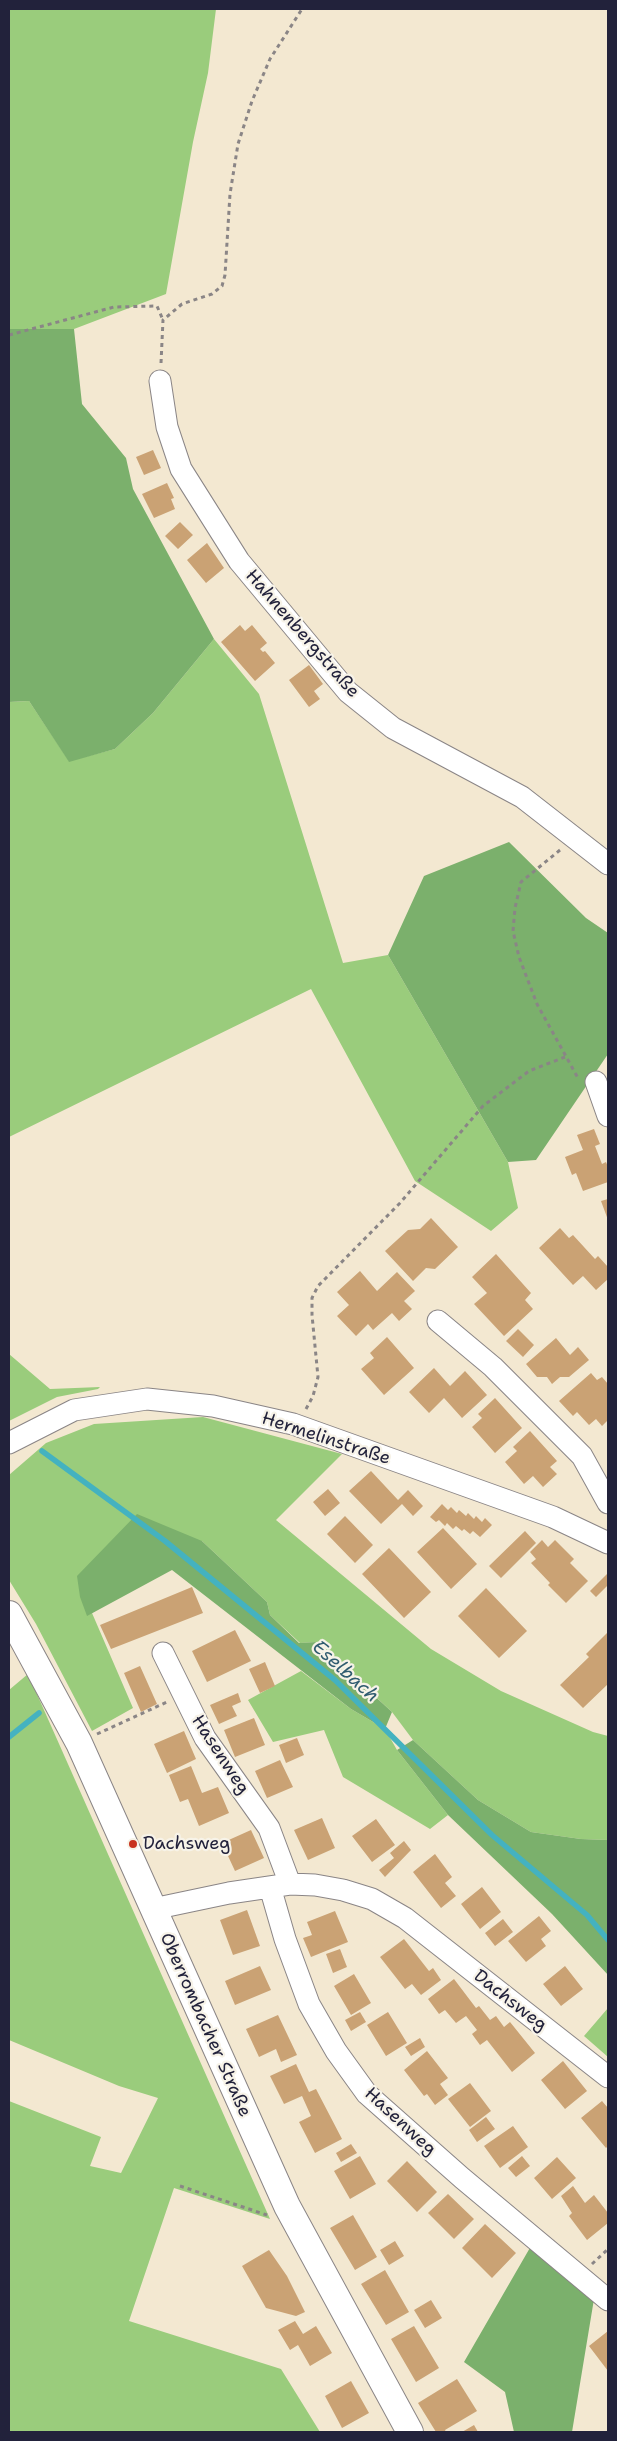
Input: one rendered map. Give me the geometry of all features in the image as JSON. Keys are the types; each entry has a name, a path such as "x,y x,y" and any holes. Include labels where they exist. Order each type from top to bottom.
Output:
{"street":[{"name":"Hahnenbergstraße","path":"160,381 167,427 181,470 239,561 348,692 393,728 522,797 575,836 608,864"},
{"path":"596,1082 608,1116"},
{"path":"438,1322 493,1368 582,1456 608,1503"},
{"name":"Hermelinstraße","path":"9,1443 74,1410 147,1399 213,1406 293,1424 553,1517 608,1543"},
{"name":"Oberrombacher Straße","path":"9,1614 79,1743 287,2206 410,2432"},
{"name":"Hasenweg","path":"163,1652 205,1738 269,1828 280,1886 285,1939 309,2004 336,2051 367,2094 469,2184 608,2300"},
{"name":"Dachsweg","path":"153,1909 229,1893 280,1886 315,1885 343,1890 372,1899 405,1918 608,2077"}],"path":[{"path":"163,320 182,304 212,294 222,286 225,275 230,194 238,144 252,101 270,59 302,9"},
{"path":"9,335 114,307 157,306 163,320 160,381"},
{"path":"575,836 522,882 515,908 513,931 519,957 538,1004 564,1057 585,1086 596,1082"},
{"path":"293,1424 313,1396 318,1377 312,1298 318,1286 400,1203 483,1106 529,1072 564,1057"},
{"path":"79,1743 183,1695"},
{"path":"180,2186 271,2217 287,2206"}],"green space":[{"path":"9,9 216,9 208,73 193,142 166,294 74,329 9,329"},
{"path":"9,329 74,329 82,404 126,458 133,489 214,639 153,713 115,749 69,762 29,701 9,702"},
{"path":"214,639 259,694 343,963 388,955 508,1162 518,1208 491,1231 415,1181 311,989 9,1137 9,702 29,701 69,761 115,749 153,713"},
{"path":"509,842 586,918 608,933 608,1054 536,1160 508,1162 388,955 424,876"},
{"path":"9,1354 50,1389 100,1387 57,1397 9,1421"},
{"path":"203,1417 342,1454 276,1520 431,1649 501,1691 593,1732 608,1736 608,1840 581,1839 531,1832 478,1800 413,1740 392,1712 317,1642 300,1643 270,1615 267,1602 202,1541 92,1613 133,1708 92,1731 36,1624 9,1580 9,1475 46,1443 94,1424"},
{"path":"137,1514 202,1541 267,1602 270,1615 299,1643 316,1642 392,1712 385,1729 351,1709 172,1570 87,1616 80,1597 77,1576"},
{"path":"301,1671 351,1709 385,1729 397,1750 448,1815 430,1829 343,1777 324,1730 273,1742 248,1700"},
{"path":"28,1674 270,2219 174,2188 129,2321 281,2369 320,2432 9,2432 9,2101 101,2137 90,2166 121,2173 158,2098 119,2086 9,2040 9,1690"},
{"path":"413,1740 478,1800 531,1832 581,1839 608,1840 608,1975 552,1914 448,1815 397,1750"},
{"path":"608,2008 608,2057 584,2036"},
{"path":"531,2246 594,2299 572,2432 514,2432 505,2392 464,2362"}],"building":[{"path":"153,450 161,468 144,475 136,457"},
{"path":"167,483 174,498 171,499 175,509 154,518 142,494"},
{"path":"180,522 193,535 178,549 165,536"},
{"path":"207,543 224,568 206,583 187,560"},
{"path":"240,625 245,631 252,625 267,643 260,649 263,652 265,651 275,663 255,681 221,642"},
{"path":"309,665 323,684 314,691 320,699 309,707 289,680"},
{"path":"594,1129 600,1144 595,1146 602,1164 606,1162 608,1167 608,1182 583,1191 576,1173 572,1175 565,1157 583,1150 577,1135"},
{"path":"608,1199 608,1220 601,1201"},
{"path":"431,1218 458,1247 435,1269 426,1268 413,1281 385,1251 408,1230 420,1229"},
{"path":"560,1228 569,1238 573,1235 595,1259 598,1256 608,1267 608,1279 596,1290 583,1276 573,1285 539,1248"},
{"path":"496,1254 531,1293 525,1300 533,1309 504,1336 474,1304 487,1293 472,1277"},
{"path":"360,1271 377,1291 397,1272 415,1291 404,1301 412,1309 399,1321 392,1313 373,1330 368,1324 356,1336 337,1316 349,1305 337,1292"},
{"path":"518,1329 534,1345 523,1357 506,1341"},
{"path":"387,1337 414,1368 384,1395 361,1369 374,1358 370,1353"},
{"path":"556,1338 570,1355 578,1347 589,1360 569,1377 560,1377 552,1384 547,1377 537,1377 526,1364"},
{"path":"434,1368 450,1386 465,1371 487,1395 462,1418 444,1398 429,1413 409,1392"},
{"path":"591,1373 597,1380 602,1377 608,1384 608,1420 602,1426 596,1419 589,1425 577,1412 573,1416 559,1401"},
{"path":"495,1398 522,1428 495,1453 472,1427 482,1418 478,1414"},
{"path":"530,1431 557,1461 550,1467 557,1474 543,1487 533,1476 524,1484 505,1462 517,1451 513,1447"},
{"path":"371,1471 398,1500 408,1490 423,1506 413,1516 402,1504 381,1524 349,1491"},
{"path":"328,1489 340,1503 325,1516 313,1502"},
{"path":"442,1504 448,1510 451,1507 457,1513 459,1510 466,1516 468,1513 474,1519 476,1516 482,1522 485,1518 492,1525 480,1537 473,1531 470,1534 456,1526 453,1529 447,1523 445,1526 439,1520 436,1522 430,1517"},
{"path":"345,1516 373,1545 355,1563 327,1534"},
{"path":"443,1528 477,1564 451,1589 417,1552"},
{"path":"525,1531 536,1543 501,1578 489,1566"},
{"path":"542,1540 548,1547 555,1540 574,1559 570,1563 588,1581 566,1603 548,1585 550,1583 531,1563 536,1559 530,1552"},
{"path":"389,1548 431,1592 404,1618 362,1574"},
{"path":"608,1573 608,1585 596,1597 590,1591"},
{"path":"192,1587 203,1613 111,1649 100,1625"},
{"path":"486,1588 527,1631 499,1658 458,1616"},
{"path":"235,1630 251,1661 207,1682 192,1651"},
{"path":"608,1632 608,1684 583,1708 560,1685 589,1657 586,1654"},
{"path":"265,1662 275,1686 260,1693 249,1669"},
{"path":"140,1666 157,1704 141,1712 124,1673"},
{"path":"238,1693 241,1702 232,1706 237,1716 219,1724 210,1705"},
{"path":"254,1718 265,1745 235,1757 224,1730"},
{"path":"184,1731 196,1759 167,1773 154,1744"},
{"path":"297,1738 304,1755 286,1763 279,1745"},
{"path":"280,1760 293,1787 267,1798 255,1771"},
{"path":"191,1766 202,1793 218,1787 229,1813 199,1826 188,1799 180,1802 169,1775"},
{"path":"322,1818 335,1848 308,1860 294,1830"},
{"path":"376,1819 395,1845 372,1862 352,1836"},
{"path":"251,1830 264,1858 235,1871 222,1843"},
{"path":"404,1841 411,1850 385,1877 379,1870 394,1858 390,1853"},
{"path":"435,1854 452,1877 445,1883 456,1896 441,1908 413,1872"},
{"path":"482,1887 501,1912 480,1929 461,1904"},
{"path":"247,1910 260,1946 233,1955 220,1920"},
{"path":"335,1911 348,1942 311,1957 303,1938 312,1935 307,1922"},
{"path":"539,1916 551,1931 541,1939 546,1946 526,1962 508,1941"},
{"path":"503,1919 513,1932 495,1946 485,1933"},
{"path":"404,1939 429,1971 433,1968 441,1980 421,1995 412,1984 405,1989 380,1957"},
{"path":"340,1949 347,1967 333,1973 326,1954"},
{"path":"260,1966 271,1990 235,2005 225,1981"},
{"path":"565,1966 583,1989 561,2006 543,1984"},
{"path":"354,1974 371,2003 351,2015 334,1986"},
{"path":"454,1979 476,2008 479,2006 490,2020 496,2016 504,2027 510,2022 535,2053 512,2072 487,2040 480,2045 472,2034 477,2030 466,2016 456,2023 445,2010 439,2014 428,1999"},
{"path":"360,2012 366,2022 351,2031 345,2020"},
{"path":"388,2012 407,2043 386,2056 367,2025"},
{"path":"278,2015 297,2055 281,2062 276,2049 259,2057 246,2029"},
{"path":"420,2038 425,2047 411,2056 405,2047"},
{"path":"427,2051 448,2078 440,2084 448,2095 435,2105 427,2094 424,2096 404,2070"},
{"path":"563,2061 587,2091 565,2109 541,2080"},
{"path":"296,2064 309,2092 316,2089 342,2139 315,2153 299,2122 311,2116 302,2096 284,2104 270,2076"},
{"path":"470,2083 491,2111 470,2127 448,2099"},
{"path":"602,2101 608,2108 608,2146 606,2148 581,2118"},
{"path":"486,2117 495,2129 477,2142 469,2130"},
{"path":"513,2126 528,2147 500,2168 484,2146"},
{"path":"351,2144 357,2153 341,2162 336,2153"},
{"path":"360,2156 376,2184 350,2199 334,2171"},
{"path":"522,2156 530,2166 516,2177 508,2168"},
{"path":"557,2157 576,2178 552,2199 534,2178"},
{"path":"407,2161 437,2192 417,2212 387,2181"},
{"path":"573,2186 585,2203 594,2195 608,2213 608,2223 587,2240 569,2216 572,2213 561,2196"},
{"path":"448,2194 474,2219 454,2239 428,2213"},
{"path":"353,2215 377,2257 355,2270 330,2228"},
{"path":"485,2224 516,2253 492,2278 462,2248"},
{"path":"395,2241 404,2256 389,2265 380,2250"},
{"path":"269,2250 287,2276 305,2312 296,2316 266,2308 242,2266"},
{"path":"385,2270 409,2312 386,2325 361,2284"},
{"path":"431,2300 442,2318 425,2328 414,2310"},
{"path":"295,2321 303,2334 316,2326 332,2353 310,2366 298,2345 290,2350 278,2330"},
{"path":"414,2326 439,2368 416,2382 391,2339"},
{"path":"608,2331 608,2371 589,2346"},
{"path":"457,2379 477,2411 445,2430 446,2432 436,2432 418,2403"},
{"path":"351,2381 369,2413 342,2428 325,2396"},
{"path":"474,2425 478,2432 462,2432"}],"waterway":[{"name":"Eselbach","path":"42,1451 165,1541 335,1680 492,1835 587,1915 608,1940"},
{"path":"9,1737 39,1713"}],"place":[{"name":"Dachsweg","path":"133,1844"}]}
